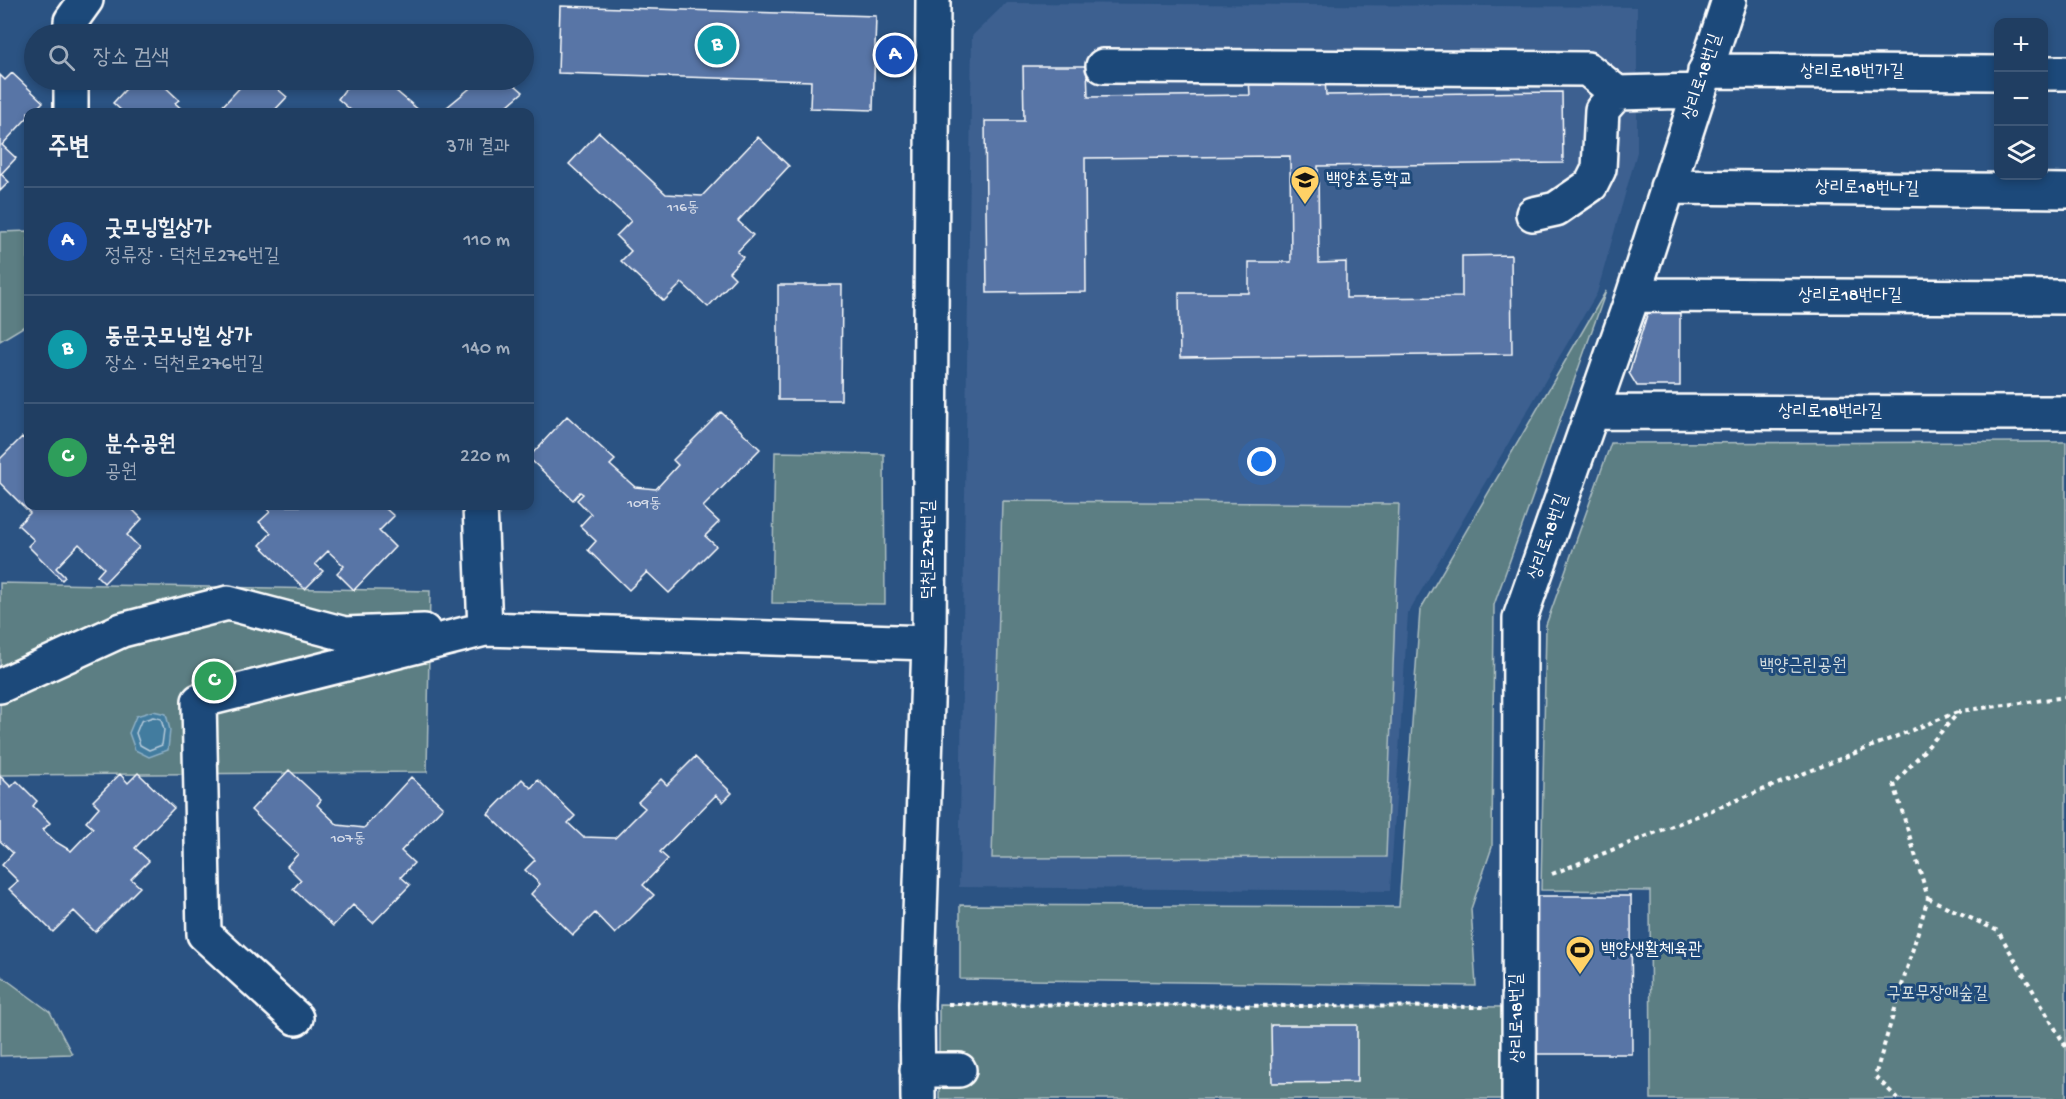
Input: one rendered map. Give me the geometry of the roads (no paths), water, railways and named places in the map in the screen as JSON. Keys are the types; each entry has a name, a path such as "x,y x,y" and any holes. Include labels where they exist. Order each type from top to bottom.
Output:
{"street":[{"path":"71,24 86,0"},
{"name":"덕천로276번길","path":"917,1084 917,1004 928,643 933,0"},
{"name":"상리로18번길","path":"1519,1099 1520,618 1633,294 1729,0"},
{"path":"1103,66 1587,69 1617,93 1602,110 1599,169 1591,185 1556,209 1533,214"},
{"name":"상리로18번가길","path":"1617,93 1702,81 1994,73"},
{"path":"2048,73 2066,73"},
{"path":"70,108 71,90"},
{"name":"상리로18번나길","path":"1667,188 2066,191"},
{"name":"상리로18번다길","path":"1633,294 2066,297"},
{"name":"상리로18번라길","path":"1593,412 2066,413"},
{"path":"480,510 485,629"},
{"path":"0,686 122,630 228,603 345,634 485,629 928,643"},
{"path":"296,1018 204,934 199,701 485,629"},
{"path":"917,1084 959,1070"}],"water":[{"path":"153,711 166,714 170,730 168,750 149,757 135,750 129,733 136,716"}],"place":[{"name":"동문굿모닝힐 상가","path":"717,45"},
{"name":"굿모닝힐상가","path":"895,55"},
{"name":"백양초등학교","path":"1305,206"},
{"name":"분수공원","path":"214,681"},
{"name":"백양생활체육관","path":"1580,976"}],"park label":[{"name":"백양근린공원","path":"1803,666"},
{"name":"구포무장애숲길","path":"1937,994"}]}
